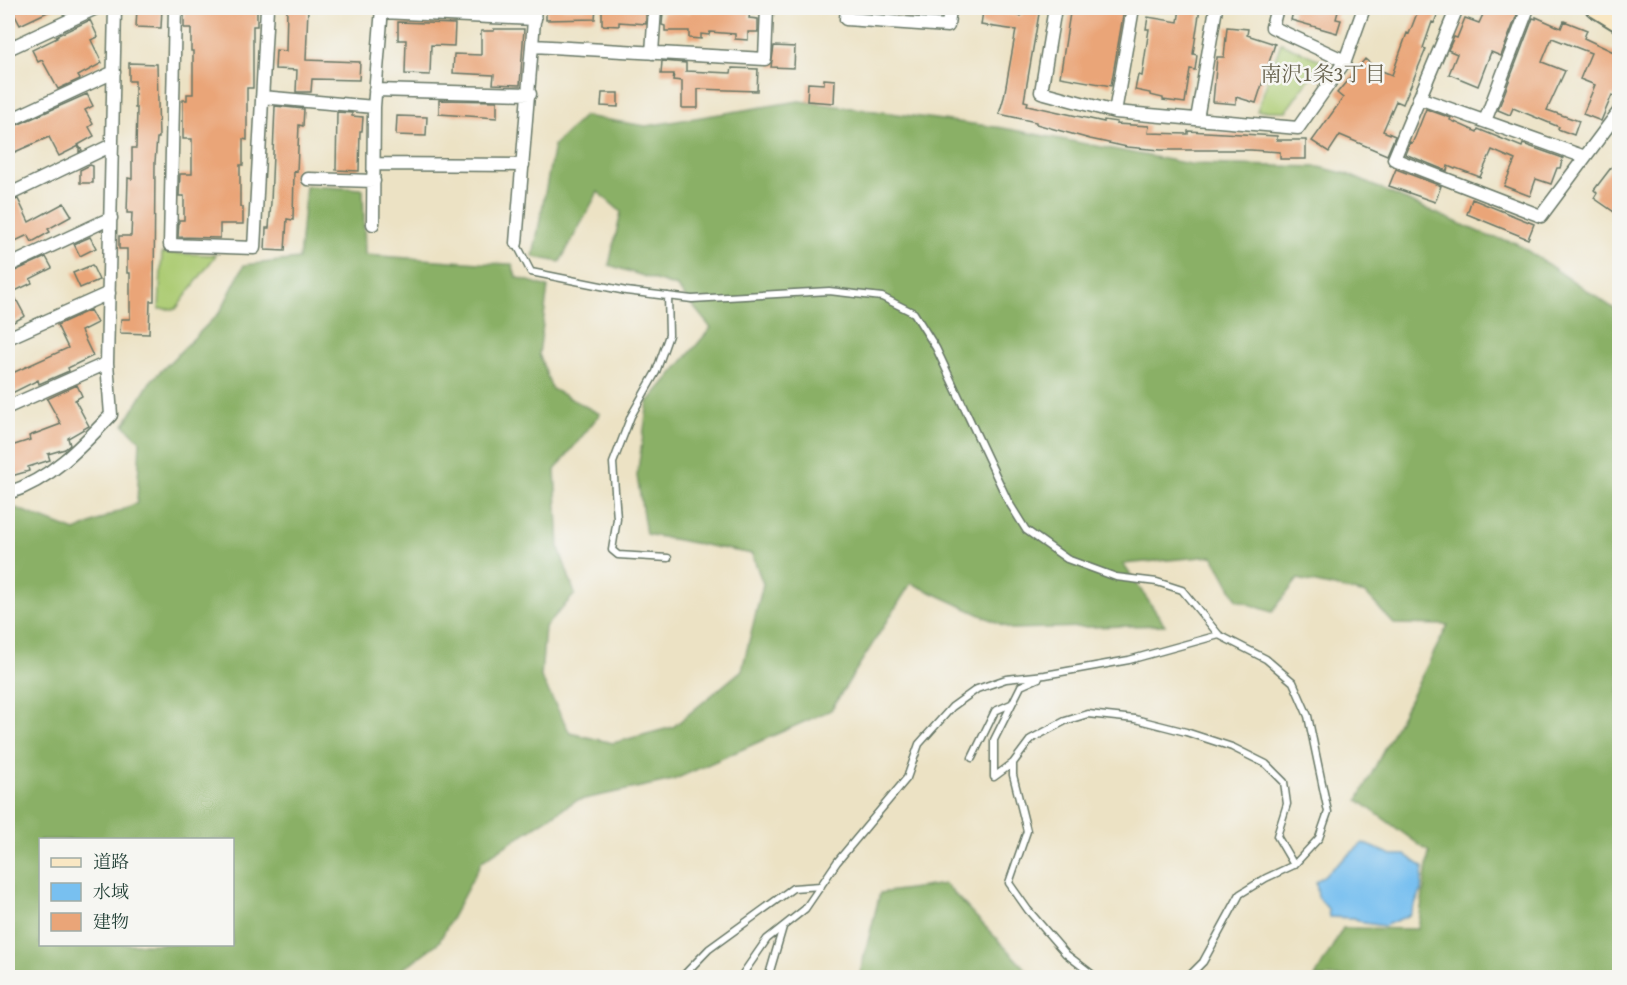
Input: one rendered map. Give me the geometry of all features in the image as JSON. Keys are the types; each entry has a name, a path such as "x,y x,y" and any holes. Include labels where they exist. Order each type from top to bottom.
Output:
{"street":[{"path":"8,49 96,8"},
{"path":"8,493 26,487 75,453 111,415 107,363 115,8"},
{"path":"175,8 170,245 254,248 267,8"},
{"path":"652,53 655,8"},
{"path":"533,46 765,60 767,8"},
{"path":"847,8 846,19 948,26 950,8"},
{"path":"1055,8 1041,92 1115,112 1298,129 1345,61 1364,8"},
{"path":"1115,112 1133,8"},
{"path":"1197,119 1216,8"},
{"path":"1277,8 1272,27 1345,61"},
{"path":"1456,8 1394,159 1541,216 1620,110"},
{"path":"1485,121 1528,8"},
{"path":"1594,8 1620,24"},
{"path":"373,224 374,107 382,10 535,13 516,243"},
{"path":"8,121 114,72"},
{"path":"375,90 530,94"},
{"path":"262,97 374,107"},
{"path":"1419,98 1585,157"},
{"path":"8,195 112,145"},
{"path":"374,164 523,165"},
{"path":"308,179 374,181"},
{"path":"8,266 111,218"},
{"path":"8,339 109,293"},
{"path":"8,407 107,363"}],"lane":[{"path":"516,243 531,272 626,291 692,299 829,291 882,297 914,313 936,348 1008,501 1026,530 1067,559 1116,578 1157,582 1182,590 1219,635 1266,659 1293,682 1308,716 1328,812 1319,837 1294,865 1239,894 1203,962 1187,978"},
{"path":"668,296 669,335 656,372 631,416 613,463 617,519 612,550 618,555 668,558"},
{"path":"740,978 767,939 805,909 837,862 907,778 919,744 952,707 977,689 1006,679 1045,675 1129,660 1219,635"},
{"path":"1045,675 1021,686 1011,704 994,740 994,777 1013,763 1031,739 1065,721 1088,714 1135,719 1186,732 1232,747 1266,764 1284,782 1287,804 1277,836 1294,865"},
{"path":"972,758 995,711 1011,704"},
{"path":"1013,763 1013,775 1027,831 1009,883 1028,910 1066,954 1096,978"},
{"path":"681,978 709,949 793,888 821,886"},
{"path":"768,978 783,926"}],"green space":[{"path":"1281,43 1322,61 1286,111 1257,111"},
{"path":"799,101 1003,128 1190,164 1319,167 1347,174 1488,236 1516,243 1619,312 1619,977 1315,977 1343,928 1418,929 1429,852 1358,800 1448,625 1394,624 1366,594 1298,579 1272,612 1237,600 1213,556 1123,564 1165,625 1011,629 911,583 831,710 673,780 575,801 482,861 439,942 392,977 8,977 8,505 75,531 137,503 140,441 124,425 150,382 220,312 244,265 299,259 306,186 363,189 365,255 512,264 516,277 548,287 539,354 552,389 600,414 555,470 559,548 575,594 545,627 541,677 570,733 613,743 673,727 742,670 763,584 752,554 646,534 637,476 648,402 711,328 677,287 609,265 621,212 598,192 560,262 533,257 554,145 584,116 646,126"},
{"path":"162,253 216,255 176,309 159,309"},
{"path":"945,884 1033,977 859,977 880,893"}],"water":[{"path":"1363,843 1392,855 1405,855 1423,867 1421,892 1410,915 1384,926 1364,923 1354,918 1329,917 1328,909 1318,897 1316,882"}],"building":[{"path":"11,8 56,8 20,25"},
{"path":"137,8 162,8 161,28 136,27"},
{"path":"184,8 257,8 257,26 253,26 253,88 247,88 247,140 243,139 243,165 240,165 240,207 243,207 243,224 220,224 220,238 178,237 179,220 184,220 184,196 179,196 180,174 192,174 192,139 183,139 183,100 187,100 187,94 193,94 191,28 184,28"},
{"path":"287,8 308,8 306,60 360,62 359,80 312,79 311,92 296,92 297,70 275,69 276,50 286,51"},
{"path":"546,8 596,8 595,19 546,20"},
{"path":"602,8 646,8 646,24 619,22 619,26 602,25"},
{"path":"1022,8 1040,8 1024,101 1028,102 1027,105 1104,122 1104,120 1117,122 1116,124 1149,126 1148,133 1188,134 1188,131 1277,136 1277,140 1306,140 1306,159 1280,159 1280,152 1251,150 1161,150 1127,147 999,114 1016,30 981,25 983,11 1021,16"},
{"path":"1074,8 1124,10 1111,86 1060,77 1070,13 1073,14"},
{"path":"1180,8 1200,8 1193,54 1197,55 1195,70 1190,69 1185,103 1163,100 1150,93 1135,90 1138,75 1142,76 1149,29 1146,29 1148,17 1178,22"},
{"path":"1294,8 1339,8 1336,19 1341,20 1337,33 1291,20"},
{"path":"1419,8 1440,8 1434,23 1432,22 1423,48 1426,49 1403,104 1396,101 1383,131 1395,136 1387,155 1340,135 1329,152 1312,141 1343,98 1337,93 1365,59 1377,69 1392,75"},
{"path":"1486,8 1506,8 1518,12 1501,56 1491,52 1478,86 1449,74 1457,54 1448,50 1454,37 1457,38 1465,18 1479,23"},
{"path":"690,11 750,12 749,18 758,19 758,32 748,32 748,40 735,39 735,34 710,32 709,35 701,34 701,39 689,38 689,31 665,31 665,26 662,25 663,12 690,13"},
{"path":"1536,17 1561,28 1564,21 1587,30 1584,38 1620,55 1620,98 1612,95 1601,121 1583,114 1595,85 1580,79 1591,53 1552,38 1542,62 1565,71 1547,110 1579,121 1574,135 1513,108 1510,115 1498,110 1533,18 1536,19"},
{"path":"90,20 98,37 91,40 102,63 78,76 80,79 58,89 42,60 38,62 32,50"},
{"path":"398,22 455,24 454,46 431,45 430,75 405,74 406,40 398,40"},
{"path":"1227,27 1248,29 1247,35 1275,44 1256,103 1236,97 1236,104 1213,102 1217,57 1224,57"},
{"path":"494,29 524,29 520,85 493,84 494,75 453,73 454,54 481,55 481,31 494,31"},
{"path":"774,46 795,47 794,68 771,67"},
{"path":"662,61 686,63 686,71 731,73 732,68 758,69 757,91 698,89 698,108 682,108 682,81 673,80 674,74 661,74"},
{"path":"129,63 157,64 159,138 157,138 155,162 154,301 150,301 149,334 120,333 121,319 130,319 130,273 127,273 127,249 119,249 119,236 131,236 132,213 127,213 128,178 132,179 132,148 136,148 135,81 129,81"},
{"path":"824,79 835,80 834,103 807,101 808,83 824,84"},
{"path":"602,93 618,93 618,107 601,106"},
{"path":"87,94 93,106 85,110 93,124 89,127 94,136 59,156 49,137 8,155 8,129"},
{"path":"439,100 497,101 497,118 439,114"},
{"path":"275,106 304,109 303,126 299,125 297,172 294,171 293,220 287,219 285,251 265,250 271,202"},
{"path":"1426,109 1451,118 1450,120 1477,132 1478,129 1522,147 1523,144 1563,158 1560,168 1557,168 1551,184 1536,179 1530,196 1504,186 1515,160 1492,150 1480,177 1448,166 1447,171 1405,154 1415,137"},
{"path":"337,112 352,113 352,116 363,117 362,131 360,131 359,171 336,170"},
{"path":"397,116 427,117 426,136 396,135"},
{"path":"1620,156 1620,216 1594,198 1597,193 1594,190"},
{"path":"90,165 93,166 93,183 80,183 80,170"},
{"path":"1396,169 1441,186 1435,202 1389,186"},
{"path":"18,199 29,222 64,203 72,216 48,229 50,232 32,242 28,235 11,243 8,236 8,203"},
{"path":"1472,199 1534,224 1528,239 1467,214"},
{"path":"90,237 96,248 80,256 74,244"},
{"path":"46,257 52,268 30,279 32,283 15,291 8,274"},
{"path":"92,265 99,280 80,288 73,273"},
{"path":"16,299 25,316 8,325 8,303"},
{"path":"90,310 97,323 81,331 93,356 68,368 69,371 39,384 38,380 8,395 8,375 68,348 57,325"},
{"path":"77,385 82,396 75,400 89,426 68,438 70,445 65,449 48,454 50,460 28,467 29,471 8,477 8,447 30,440 29,436 61,424 47,399"}],"district":[{"name":"南沢1条3丁目","path":"1323,73"}]}
